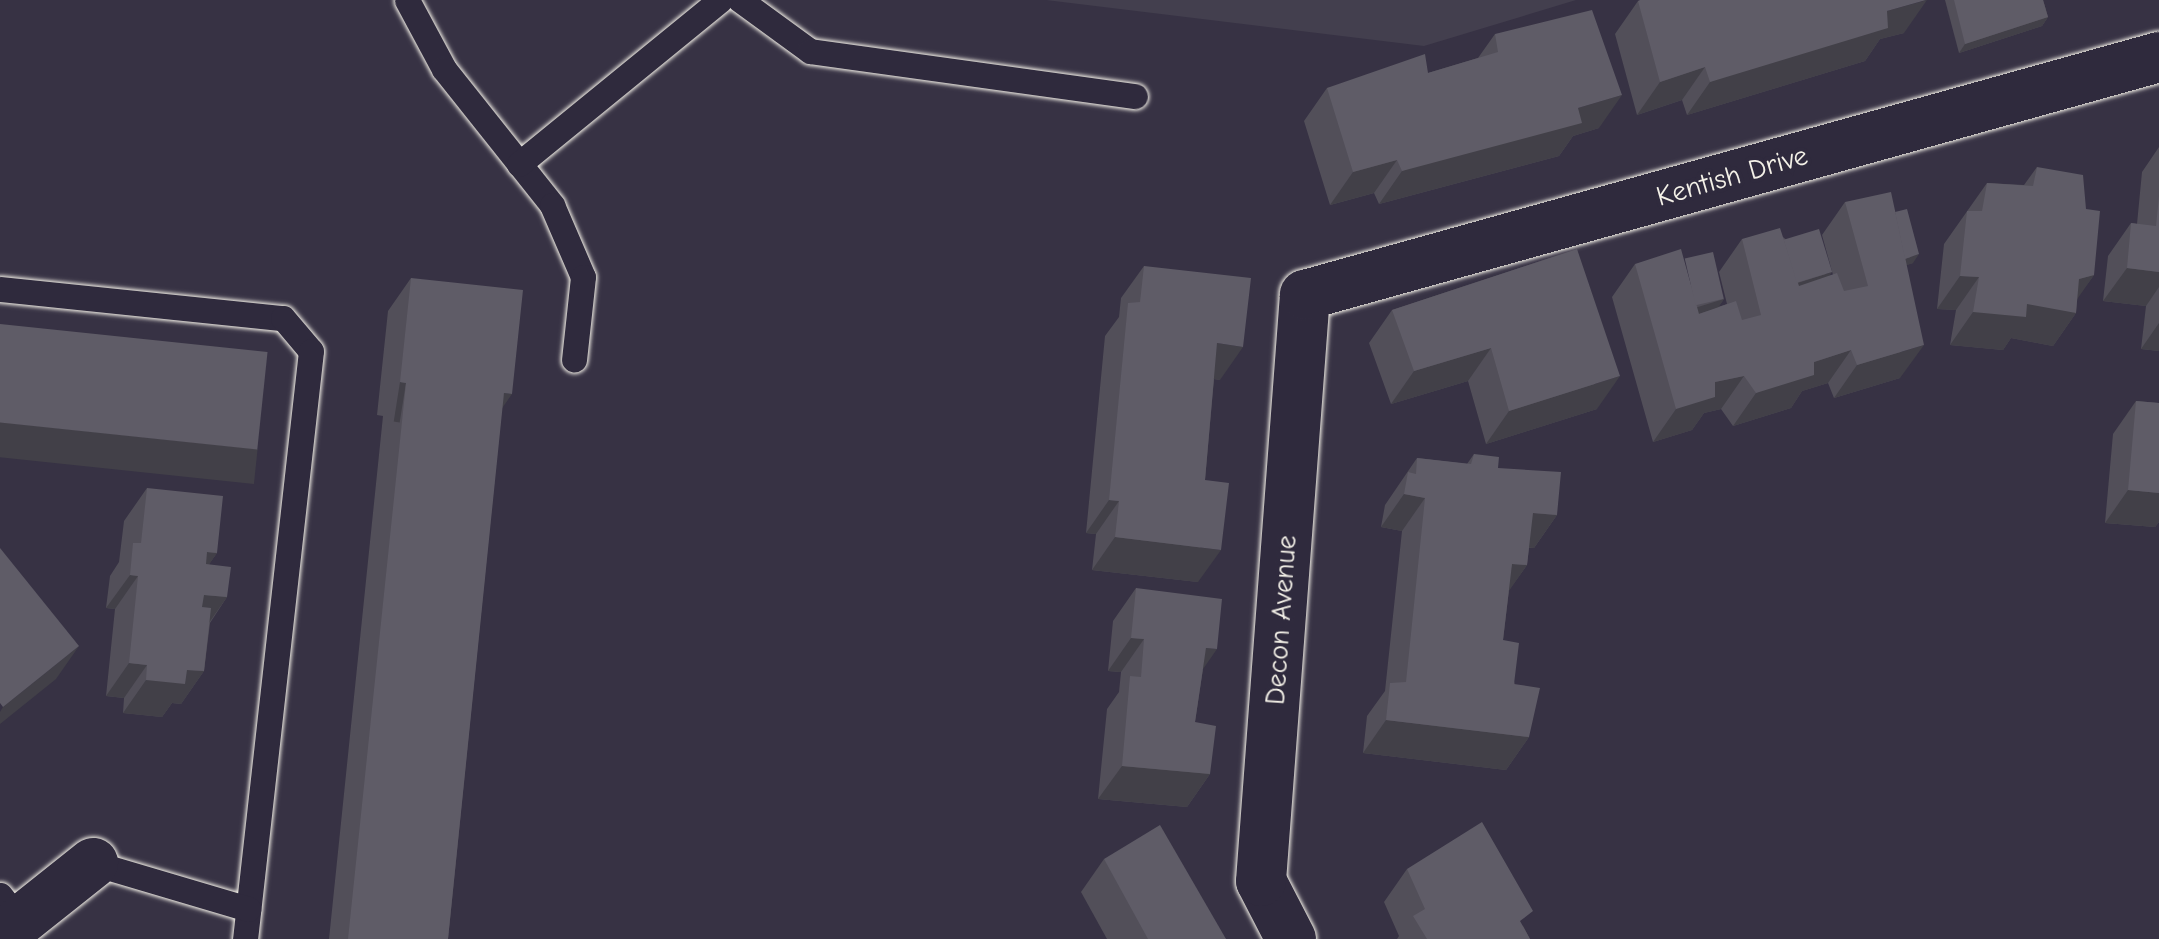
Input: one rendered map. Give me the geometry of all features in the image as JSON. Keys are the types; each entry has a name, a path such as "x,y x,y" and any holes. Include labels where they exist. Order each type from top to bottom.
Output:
{"street":[{"name":"Kentish Drive","path":"1306,295 2159,57"},
{"name":"Decon Avenue","path":"1290,939 1261,881 1306,295"},
{"path":"7,918 93,863"}],"lane":[{"path":"407,0 444,69 552,205 583,277 574,360"},
{"path":"519,164 720,0"},
{"path":"740,0 810,51 1136,96"},
{"path":"0,289 283,318 311,351 245,939"},
{"path":"93,863 248,909"}],"shaded area":[{"path":"1046,0 1576,0 1424,46"}],"building":[{"path":"1640,0 1926,0 1887,11 1888,28 1710,82 1705,67 1660,82"},
{"path":"1954,0 2043,0 2048,17 1965,44"},
{"path":"1592,10 1622,95 1578,108 1582,123 1402,171 1397,160 1353,172 1327,88 1425,54 1428,73 1498,52 1495,34"},
{"path":"2037,167 2083,175 2086,209 2100,211 2094,275 2079,279 2076,313 2027,304 2026,317 1973,312 1979,277 1960,276 1967,211 1982,211 1987,183 2033,186"},
{"path":"1891,192 1924,345 1857,365 1851,350 1814,362 1814,375 1756,393 1744,376 1715,382 1715,397 1676,409 1635,264 1681,249 1699,314 1736,301 1742,320 1761,315 1742,239 1780,228 1799,286 1837,273 1844,291 1868,286 1845,202"},
{"path":"2159,196 2159,272 2127,268 2131,223 2156,226"},
{"path":"1907,209 1919,254 1905,259 1895,212"},
{"path":"1819,229 1832,272 1797,283 1784,240"},
{"path":"1577,249 1620,376 1509,411 1491,348 1414,371 1392,310"},
{"path":"1713,252 1724,299 1696,305 1685,259"},
{"path":"1144,266 1251,278 1243,347 1217,343 1205,480 1229,483 1221,550 1115,537 1119,501 1109,500 1128,303 1140,302"},
{"path":"411,278 523,290 512,394 504,393 448,939 348,939 406,383 400,382"},
{"path":"0,324 268,352 257,450 0,423"},
{"path":"2136,401 2159,403 2159,493 2128,490"},
{"path":"1474,454 1499,457 1498,468 1561,472 1557,515 1533,513 1527,565 1512,564 1503,640 1519,643 1514,684 1540,688 1529,737 1386,720 1390,683 1406,682 1425,498 1404,494 1408,472 1416,474 1417,458 1471,464"},
{"path":"147,488 223,496 217,553 207,552 206,564 231,567 227,597 204,595 202,607 211,608 204,671 187,670 185,684 146,680 147,665 129,663 138,576 130,575 133,543 141,543"},
{"path":"0,548 79,646 3,707 0,703"},
{"path":"1136,588 1222,599 1217,649 1206,648 1195,722 1216,726 1210,774 1122,766 1130,676 1141,677 1144,639 1131,638"},
{"path":"1482,822 1533,911 1520,921 1530,939 1427,939 1413,916 1425,909 1407,869"},
{"path":"1160,825 1226,939 1148,939 1104,859"}]}
